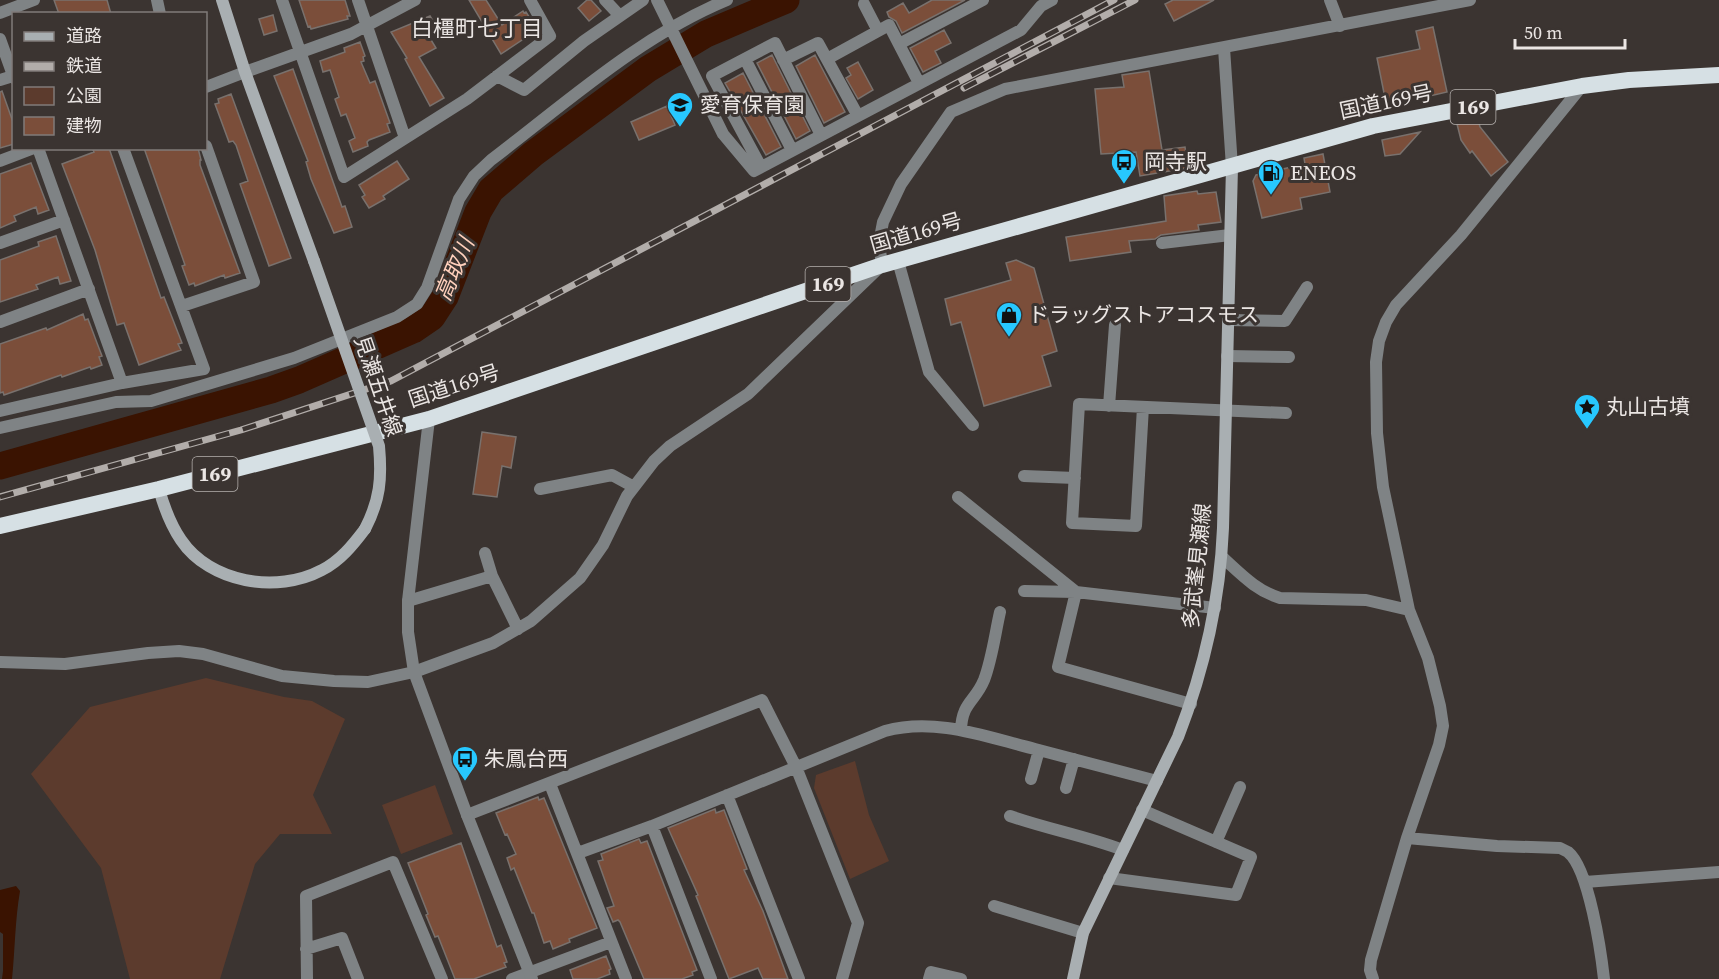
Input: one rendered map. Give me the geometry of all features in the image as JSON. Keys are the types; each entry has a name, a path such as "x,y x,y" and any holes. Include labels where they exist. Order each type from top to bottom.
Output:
{"highway":[{"name":"国道169号","path":"0,526 159,489 429,419 890,263 1232,167 1250,159 1374,126 1582,86 1629,80 1719,75"}],"main road":[{"name":"見瀬五井線","path":"159,489 164,507 182,541 205,564 220,573 238,579 261,582 303,577 322,570 340,558 365,529 374,511 380,490 379,446 245,72 222,0"},
{"name":"多武峯見瀬線","path":"1073,979 1083,933 1178,737 1191,704 1215,608 1222,557 1232,167"}],"street":[{"path":"0,13 34,0"},
{"path":"282,0 344,177 467,99 550,36 530,0"},
{"path":"358,0 405,138"},
{"path":"207,87 351,34 415,0"},
{"path":"605,0 620,16"},
{"path":"497,76 524,90 584,41 643,0"},
{"path":"657,0 723,134 754,171 1021,30 1041,6 1052,0"},
{"path":"0,428 116,402 151,401 294,358 397,317 417,304 427,288 459,199 474,176 491,160 608,70 727,0"},
{"path":"899,44 983,0"},
{"path":"1330,0 1340,26"},
{"path":"973,425 929,372 890,263 879,243 883,222 901,184 951,112 1005,89 1470,0"},
{"path":"864,4 878,31"},
{"path":"827,60 889,25 919,83"},
{"path":"0,39 12,74"},
{"path":"761,167 712,76 774,43 821,135"},
{"path":"783,60 818,43 858,116"},
{"path":"1224,48 1232,167"},
{"path":"745,59 792,150"},
{"path":"1373,979 1370,970 1371,960 1443,726 1428,658 1408,610 1383,487 1377,433 1376,362 1379,341 1396,305 1461,236 1582,86"},
{"path":"182,306 254,282 207,149"},
{"path":"0,161 30,150"},
{"path":"37,150 90,290 122,383"},
{"path":"0,411 122,383 204,369 124,150"},
{"path":"0,243 64,220"},
{"path":"1162,243 1230,235"},
{"path":"0,662 65,664 179,651 203,654 282,676 368,682 414,672 494,643 531,621 580,578 603,545 627,496 654,461 670,446 748,394 770,376 805,338 890,263"},
{"path":"1228,320 1285,321 1307,287"},
{"path":"0,322 90,290"},
{"path":"1109,406 1114,325"},
{"path":"1227,356 1289,357"},
{"path":"1143,407 1136,526 1072,523 1080,404 1286,413"},
{"path":"429,419 408,601 408,632 414,672 467,816 531,975"},
{"path":"540,489 612,475 634,487"},
{"path":"1024,476 1075,478"},
{"path":"958,497 1076,592"},
{"path":"485,553 492,576 518,629"},
{"path":"1222,557 1266,594 1280,598 1366,600 1408,610"},
{"path":"408,601 492,576"},
{"path":"1024,591 1076,592 1215,608"},
{"path":"1076,592 1058,668 1191,704"},
{"path":"961,730 962,716 980,689 984,678 1000,612"},
{"path":"467,816 762,700 796,766 858,923 842,979"},
{"path":"578,853 652,826 885,731 906,726 927,725 961,730 1157,781"},
{"path":"1031,779 1039,750"},
{"path":"1066,788 1074,759"},
{"path":"550,784 626,979"},
{"path":"1216,842 1240,787"},
{"path":"727,795 799,979"},
{"path":"1109,878 1236,895 1251,857 1142,810"},
{"path":"1010,816 1054,831 1091,838 1123,850"},
{"path":"652,826 711,979"},
{"path":"1407,838 1497,846 1560,848 1568,852 1585,882 1599,942 1604,979"},
{"path":"307,979 306,896 393,862 442,979"},
{"path":"1585,882 1719,872"},
{"path":"994,906 1083,933"},
{"path":"306,949 342,938 358,979"},
{"path":"512,979 531,975 611,942"},
{"path":"929,979 931,972 961,979"}],"green space":[{"path":"206,678 284,697 312,701 345,719 313,795 332,834 280,834 255,864 220,979 130,979 101,868 31,774 90,707"},
{"path":"855,761 869,815 889,861 850,879 814,788 816,775"},
{"path":"435,785 453,834 401,854 382,805"}],"shaded area":[{"path":"16,886 20,891 12,979 2,979 3,934 0,932 0,890"}],"building":[{"path":"54,0 107,0 110,12 58,12"},
{"path":"299,0 345,0 350,16 347,16 348,19 311,29 310,26 308,27"},
{"path":"469,0 486,0 502,25 523,11 526,12 535,26 532,28 534,32 501,54"},
{"path":"587,0 591,0 601,11 589,21 578,8"},
{"path":"932,0 965,0 902,33 896,21 889,17 887,12 903,3 909,13"},
{"path":"1173,0 1214,0 1174,21 1165,4"},
{"path":"273,15 277,31 264,35 259,19"},
{"path":"430,16 438,29 428,35 436,48 419,57 444,98 430,106 405,59 407,58 391,32"},
{"path":"1433,27 1447,92 1386,103 1377,58 1420,49 1416,31"},
{"path":"944,30 951,43 935,51 941,63 923,72 910,48"},
{"path":"360,42 365,56 364,61 361,62 370,83 375,81 390,123 387,124 390,132 369,140 368,146 353,152 349,141 355,138 346,114 341,116 335,99 339,97 330,70 323,72 320,61 345,52 344,48"},
{"path":"772,55 810,131 796,139 757,63"},
{"path":"815,55 845,112 824,123 796,66"},
{"path":"858,62 873,90 858,99 846,78 851,75 847,68"},
{"path":"293,69 342,207 345,206 352,227 334,233 311,179 306,162 308,161 274,76"},
{"path":"1149,71 1162,150 1185,147 1188,168 1140,176 1136,152 1101,154 1095,89 1124,87 1122,75"},
{"path":"743,73 781,147 766,155 725,83"},
{"path":"2,91 12,119 12,145 0,148 0,92"},
{"path":"231,94 291,258 269,266 240,184 248,181 236,145 233,141 229,142 215,104 219,103 218,99"},
{"path":"667,106 675,125 639,140 631,122"},
{"path":"1478,119 1480,127 1508,162 1491,176 1461,140 1457,124"},
{"path":"1420,132 1400,154 1385,156 1382,140"},
{"path":"93,150 110,150 161,298 164,297 182,343 178,344 181,350 139,365 124,323 117,325 95,250 62,164 94,152"},
{"path":"145,150 198,150 200,165 240,273 225,278 224,275 195,286 194,283 189,285 182,266 185,265"},
{"path":"1323,154 1330,192 1300,198 1302,209 1262,218 1253,181 1256,175 1305,164 1304,158"},
{"path":"397,161 409,179 383,196 385,199 369,208 362,197 365,195 359,185"},
{"path":"31,163 49,210 38,214 36,207 14,216 16,221 0,228 0,174"},
{"path":"1197,191 1198,194 1216,192 1221,222 1198,225 1199,230 1161,235 1155,239 1129,241 1131,252 1070,261 1066,237 1166,221 1164,196"},
{"path":"56,236 71,281 60,284 58,277 36,285 38,289 0,302 0,260 39,246 38,242"},
{"name":"ドラッグストアコスモス","path":"1016,260 1034,268 1057,351 1042,356 1051,386 984,406 961,322 951,325 945,299 1011,280 1006,263"},
{"path":"83,314 85,320 88,319 102,356 99,357 102,365 62,377 61,375 4,395 3,392 0,393 0,344 46,328 47,330"},
{"path":"482,432 516,437 511,468 502,466 497,497 473,494"},
{"path":"538,797 539,800 544,798 597,928 569,939 570,942 553,949 550,941 544,943 534,913 532,913 514,868 511,870 507,858 516,854 496,813"},
{"path":"715,809 716,813 724,810 747,869 744,870 763,911 788,979 763,979 758,968 729,979 696,896 698,895 668,828"},
{"path":"639,839 641,843 647,841 697,970 692,972 693,975 682,979 644,979 620,922 618,920 613,922 607,908 614,906 598,861 603,860 601,854"},
{"path":"461,843 497,947 501,945 507,962 504,963 506,967 474,979 455,979 438,936 435,937 426,915 428,914 408,863"},
{"path":"606,956 611,969 610,974 597,979 573,979 570,970"}],"waterway":[{"name":"高取川","path":"0,466 271,390 413,330 432,317 445,297 478,212 491,190 533,154 648,69 706,34 786,0"}],"railway":[{"path":"0,497 241,430 391,381 1114,0"},
{"path":"964,88 1135,0"}],"place":[{"name":"愛育保育園","path":"680,128"},
{"name":"岡寺駅","path":"1124,185"},
{"name":"ENEOS","path":"1271,196"},
{"name":"ドラッグストアコスモス","path":"1009,338"},
{"name":"丸山古墳","path":"1587,430"},
{"name":"朱鳳台西","path":"465,782"}],"district":[{"name":"白橿町七丁目","path":"477,28"}]}
